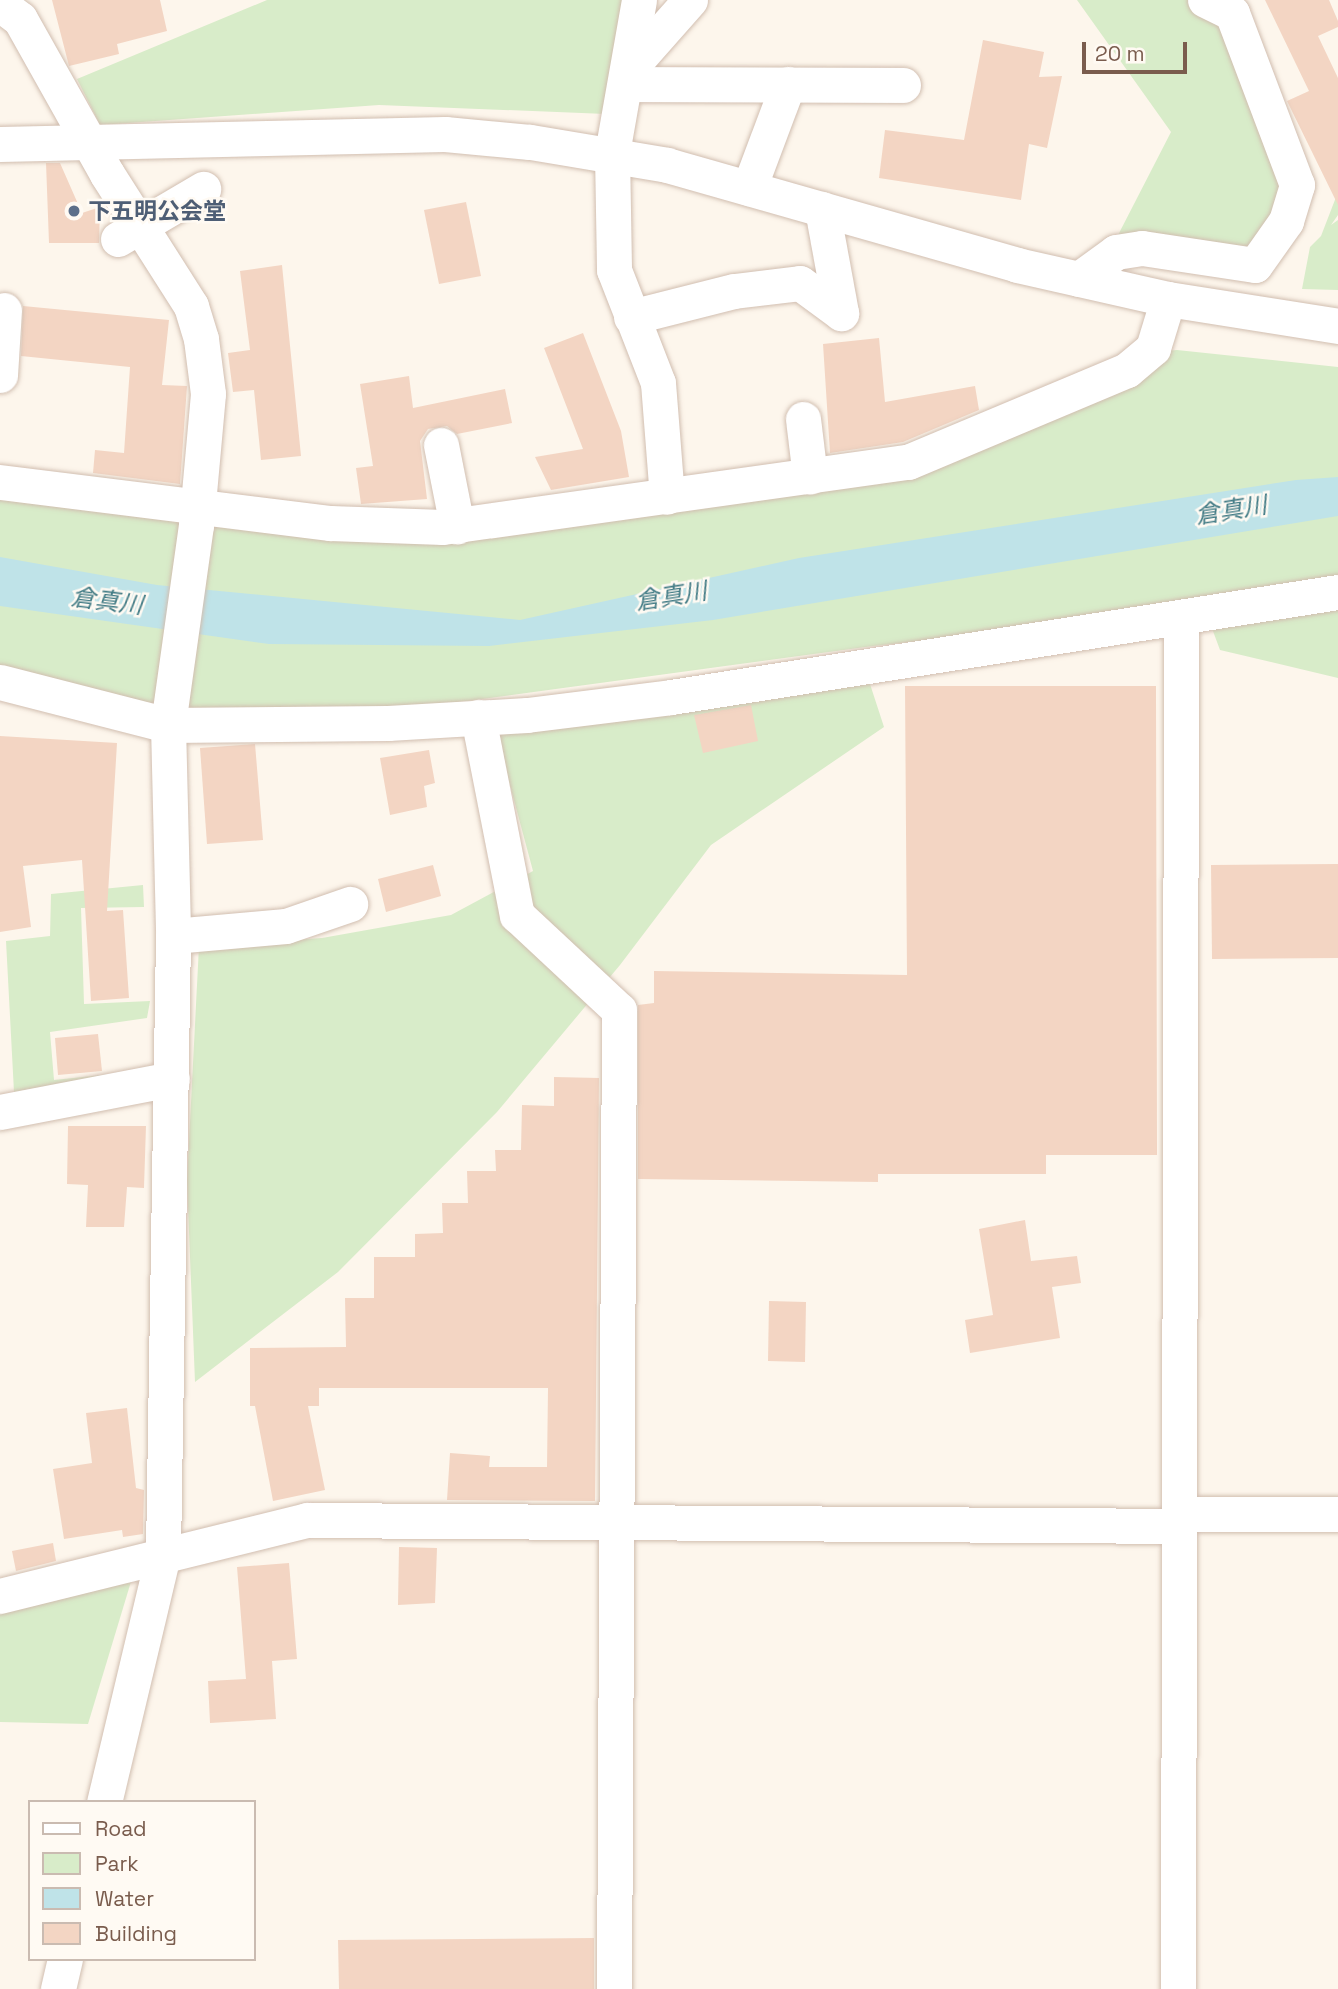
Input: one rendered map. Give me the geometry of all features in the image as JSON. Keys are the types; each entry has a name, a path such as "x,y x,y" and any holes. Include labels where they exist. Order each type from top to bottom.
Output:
{"street":[{"path":"639,0 627,84 612,153 614,270 658,383 667,497"},
{"path":"627,84 637,60 690,0"},
{"path":"1079,279 1116,252 1142,248 1255,265 1286,221 1297,185 1232,13 1205,0"},
{"path":"0,4 20,19 90,142 128,231 191,306 201,339 208,394 197,514 168,725 173,936 163,1555 104,1800"},
{"path":"627,84 903,85"},
{"path":"749,188 788,84"},
{"path":"0,144 445,134 612,153 1079,279 1168,299 1338,326"},
{"path":"128,231 203,189"},
{"path":"631,317 734,291 800,283 841,313 822,209"},
{"path":"0,482 197,514 330,523 457,526 908,462 1127,370 1153,348 1168,299"},
{"path":"0,375 4,310"},
{"path":"803,419 810,477"},
{"path":"441,444 457,526"},
{"path":"0,682 168,725 478,717 671,697 1181,620 1338,592"},
{"path":"1178,1989 1181,620"},
{"path":"478,717 517,915 619,1010 614,1989"},
{"path":"173,936 286,926 351,904"},
{"path":"0,1112 172,1079"},
{"path":"3,1589 163,1555 307,1520 1178,1520 1338,1514"},
{"path":"58,1989 65,1961"}],"green space":[{"path":"267,0 632,0 606,114 379,105 100,125 77,79"},
{"path":"1077,0 1205,0 1232,13 1297,185 1255,265 1116,239 1171,132"},
{"path":"1338,192 1338,215 1331,225 1338,220 1338,290 1302,289 1310,247 1321,236"},
{"path":"1177,350 1338,367 1338,678 1220,650 1207,615 1270,603 873,646 298,724 0,681 0,483 330,523 908,462 1149,352"},
{"path":"870,684 884,727 711,845 620,965 497,1112 338,1272 195,1382 187,1181 199,946 322,938 451,915 533,871 496,733"},
{"path":"143,885 144,907 81,908 84,1004 150,1001 147,1018 50,1032 54,1080 140,1071 14,1092 6,941 50,936 51,894"},
{"path":"133,1575 88,1724 0,1722 0,1607"}],"water":[{"name":"倉真川","path":"1338,477 1338,516 713,620 489,646 269,644 0,606 0,557 157,585 520,620 799,558 1296,480"}],"building":[{"path":"52,0 160,0 167,31 117,44 119,54 69,66"},
{"path":"1265,0 1329,0 1338,21 1338,27 1318,36 1338,78 1338,205 1287,101 1309,91"},
{"path":"983,40 1044,52 1039,77 1062,76 1047,148 1029,144 1021,200 879,178 885,130 964,140"},
{"name":"下五明公会堂","path":"46,163 60,163 82,213 100,207 99,243 49,243"},
{"path":"466,202 481,276 439,284 424,210"},
{"path":"282,265 301,456 261,460 254,390 233,392 228,353 250,350 240,271"},
{"path":"23,306 169,320 162,385 187,386 180,484 93,473 95,450 124,453 130,367 21,356"},
{"path":"583,333 621,431 629,477 551,490 535,457 583,449 544,348"},
{"path":"879,338 885,402 975,386 979,410 903,442 830,453 823,344"},
{"path":"409,376 413,408 505,389 512,423 457,434 447,426 428,429 420,441 427,499 361,504 356,468 373,466 360,384"},
{"path":"905,686 1156,686 1157,1155 1046,1155 1046,1174 878,1174 878,1182 638,1179 638,1005 654,1003 654,971 907,975"},
{"path":"751,705 758,741 703,753 694,715"},
{"path":"0,736 117,743 107,911 123,910 129,998 91,1001 82,860 23,866 31,927 0,932"},
{"path":"255,744 263,840 207,844 200,748"},
{"path":"429,750 435,783 424,786 427,807 390,815 380,758"},
{"path":"1338,864 1338,958 1212,959 1211,865"},
{"path":"433,865 441,896 386,912 378,879"},
{"path":"98,1034 102,1071 58,1075 55,1038"},
{"path":"554,1077 599,1078 595,1501 447,1500 450,1453 490,1456 489,1467 547,1467 548,1388 319,1388 319,1406 308,1406 325,1490 273,1501 255,1406 250,1406 250,1348 346,1347 345,1298 374,1298 374,1257 415,1257 415,1234 443,1233 442,1203 468,1203 467,1171 496,1171 495,1150 521,1150 522,1105 554,1106"},
{"path":"68,1126 146,1126 144,1188 127,1187 124,1227 86,1227 88,1185 67,1184"},
{"path":"1025,1220 1031,1261 1077,1256 1081,1283 1052,1287 1060,1338 970,1353 965,1320 993,1315 979,1229"},
{"path":"769,1301 806,1302 805,1362 768,1361"},
{"path":"127,1408 136,1488 144,1490 143,1534 123,1537 122,1530 64,1539 53,1469 92,1463 86,1413"},
{"path":"53,1543 56,1561 16,1571 12,1551"},
{"path":"399,1547 437,1548 435,1603 398,1605"},
{"path":"289,1563 297,1659 272,1661 276,1719 210,1723 208,1681 246,1679 237,1567"},
{"path":"594,1938 594,1989 339,1989 338,1940"}],"place":[{"name":"下五明公会堂","path":"74,211"}]}
